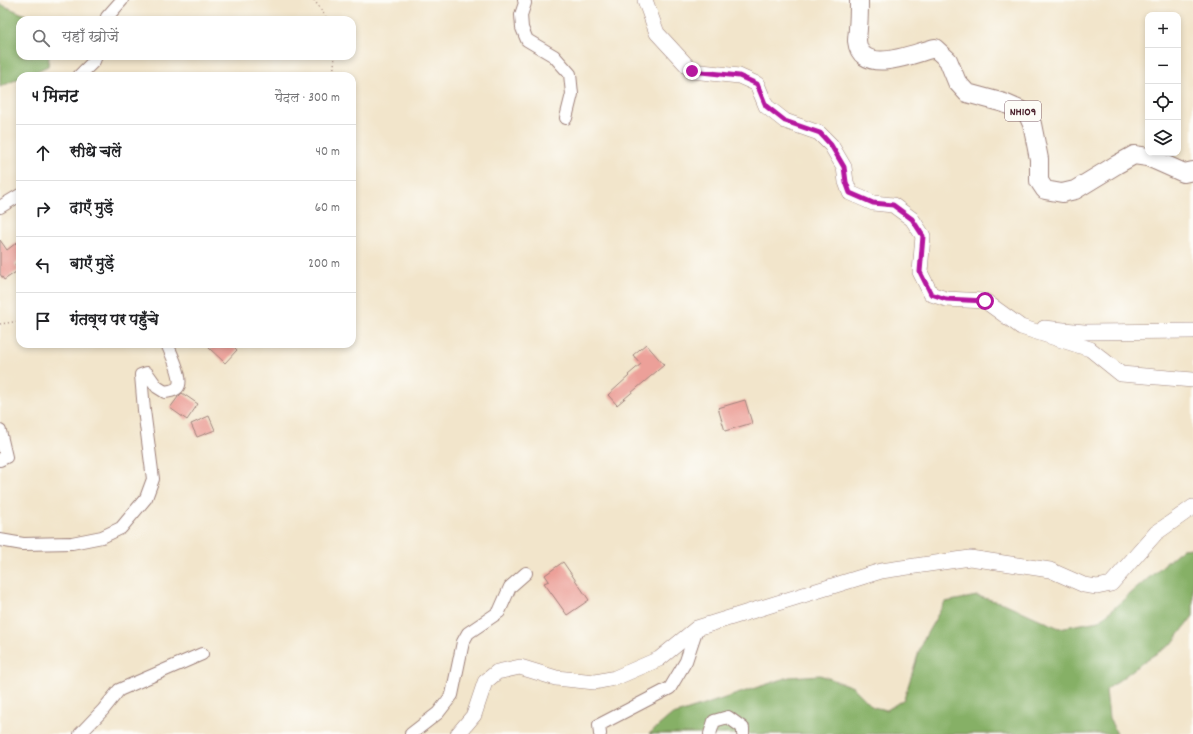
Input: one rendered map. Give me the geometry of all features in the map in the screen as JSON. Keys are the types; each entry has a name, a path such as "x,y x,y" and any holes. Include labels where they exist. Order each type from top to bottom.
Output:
{"highway":[{"name":"NH109","path":"859,0 857,41 860,51 867,58 881,61 896,60 911,56 924,50 935,48 948,60 957,82 967,93 1004,103 1026,113 1032,124 1037,144 1039,180 1044,190 1062,193 1075,190 1134,155 1148,157 1184,173 1193,171"}],"main road":[{"path":"645,0 656,33 692,71 739,76 757,84 766,106 785,121 820,133 831,145 844,167 846,182 850,193 873,203 893,205 912,219 923,236 920,272 931,294 946,299 985,301 1020,326 1090,349 1121,374 1193,380"},
{"path":"1020,326 1084,332 1193,331"},
{"path":"458,734 474,715 485,682 497,672 520,667 556,678 595,682 615,678 659,659 697,628 881,571 970,558 1050,570 1084,585 1097,587 1111,584 1156,532 1193,507"}],"street":[{"path":"108,16 122,0"},
{"path":"524,0 525,3 522,15 522,28 527,40 554,56 570,74 572,94 566,118"},
{"path":"83,72 95,60"},
{"path":"0,207 16,197"},
{"path":"0,540 23,544 72,543 102,537 121,528 146,498 153,479 141,375 147,373 157,386 164,392 177,388 179,385 179,377 168,348"},
{"path":"0,431 6,457 0,460"},
{"path":"411,734 438,713 452,695 463,642 468,633 499,612 510,587 526,573"},
{"path":"600,734 599,725 670,688 686,661 697,628"},
{"path":"80,734 103,710 119,690 202,654"},
{"path":"710,734 714,721 728,717 743,728 743,734"}],"path":[{"path":"314,0 325,16"},
{"path":"333,72 335,60"},
{"path":"0,324 16,322"}],"green space":[{"path":"0,4 28,16 16,16 16,60 49,60 48,66 35,72 16,72 16,80 0,87"},
{"path":"1193,548 1193,616 1172,644 1146,660 1106,690 1109,718 1117,734 649,734 670,716 789,677 820,675 853,687 873,707 887,710 904,699 922,642 945,602 977,596 1006,604 1059,628 1099,621 1182,549"}],"building":[{"path":"0,240 7,250 16,243 16,272 4,280 0,274"},
{"path":"646,344 664,365 617,405 608,395 641,364 633,355"},
{"path":"209,348 235,348 237,350 225,363"},
{"path":"182,393 198,404 187,420 170,408"},
{"path":"745,400 752,423 725,431 718,408"},
{"path":"209,416 215,430 197,437 191,424"},
{"path":"563,562 589,600 567,615 544,583 549,581 545,575"}],"route":[{"path":"692,71 724,73 739,76 757,84 766,106 785,121 820,133 831,145 844,167 846,182 850,193 873,203 893,205 912,219 923,236 920,272 931,294 946,299 985,301"}]}
